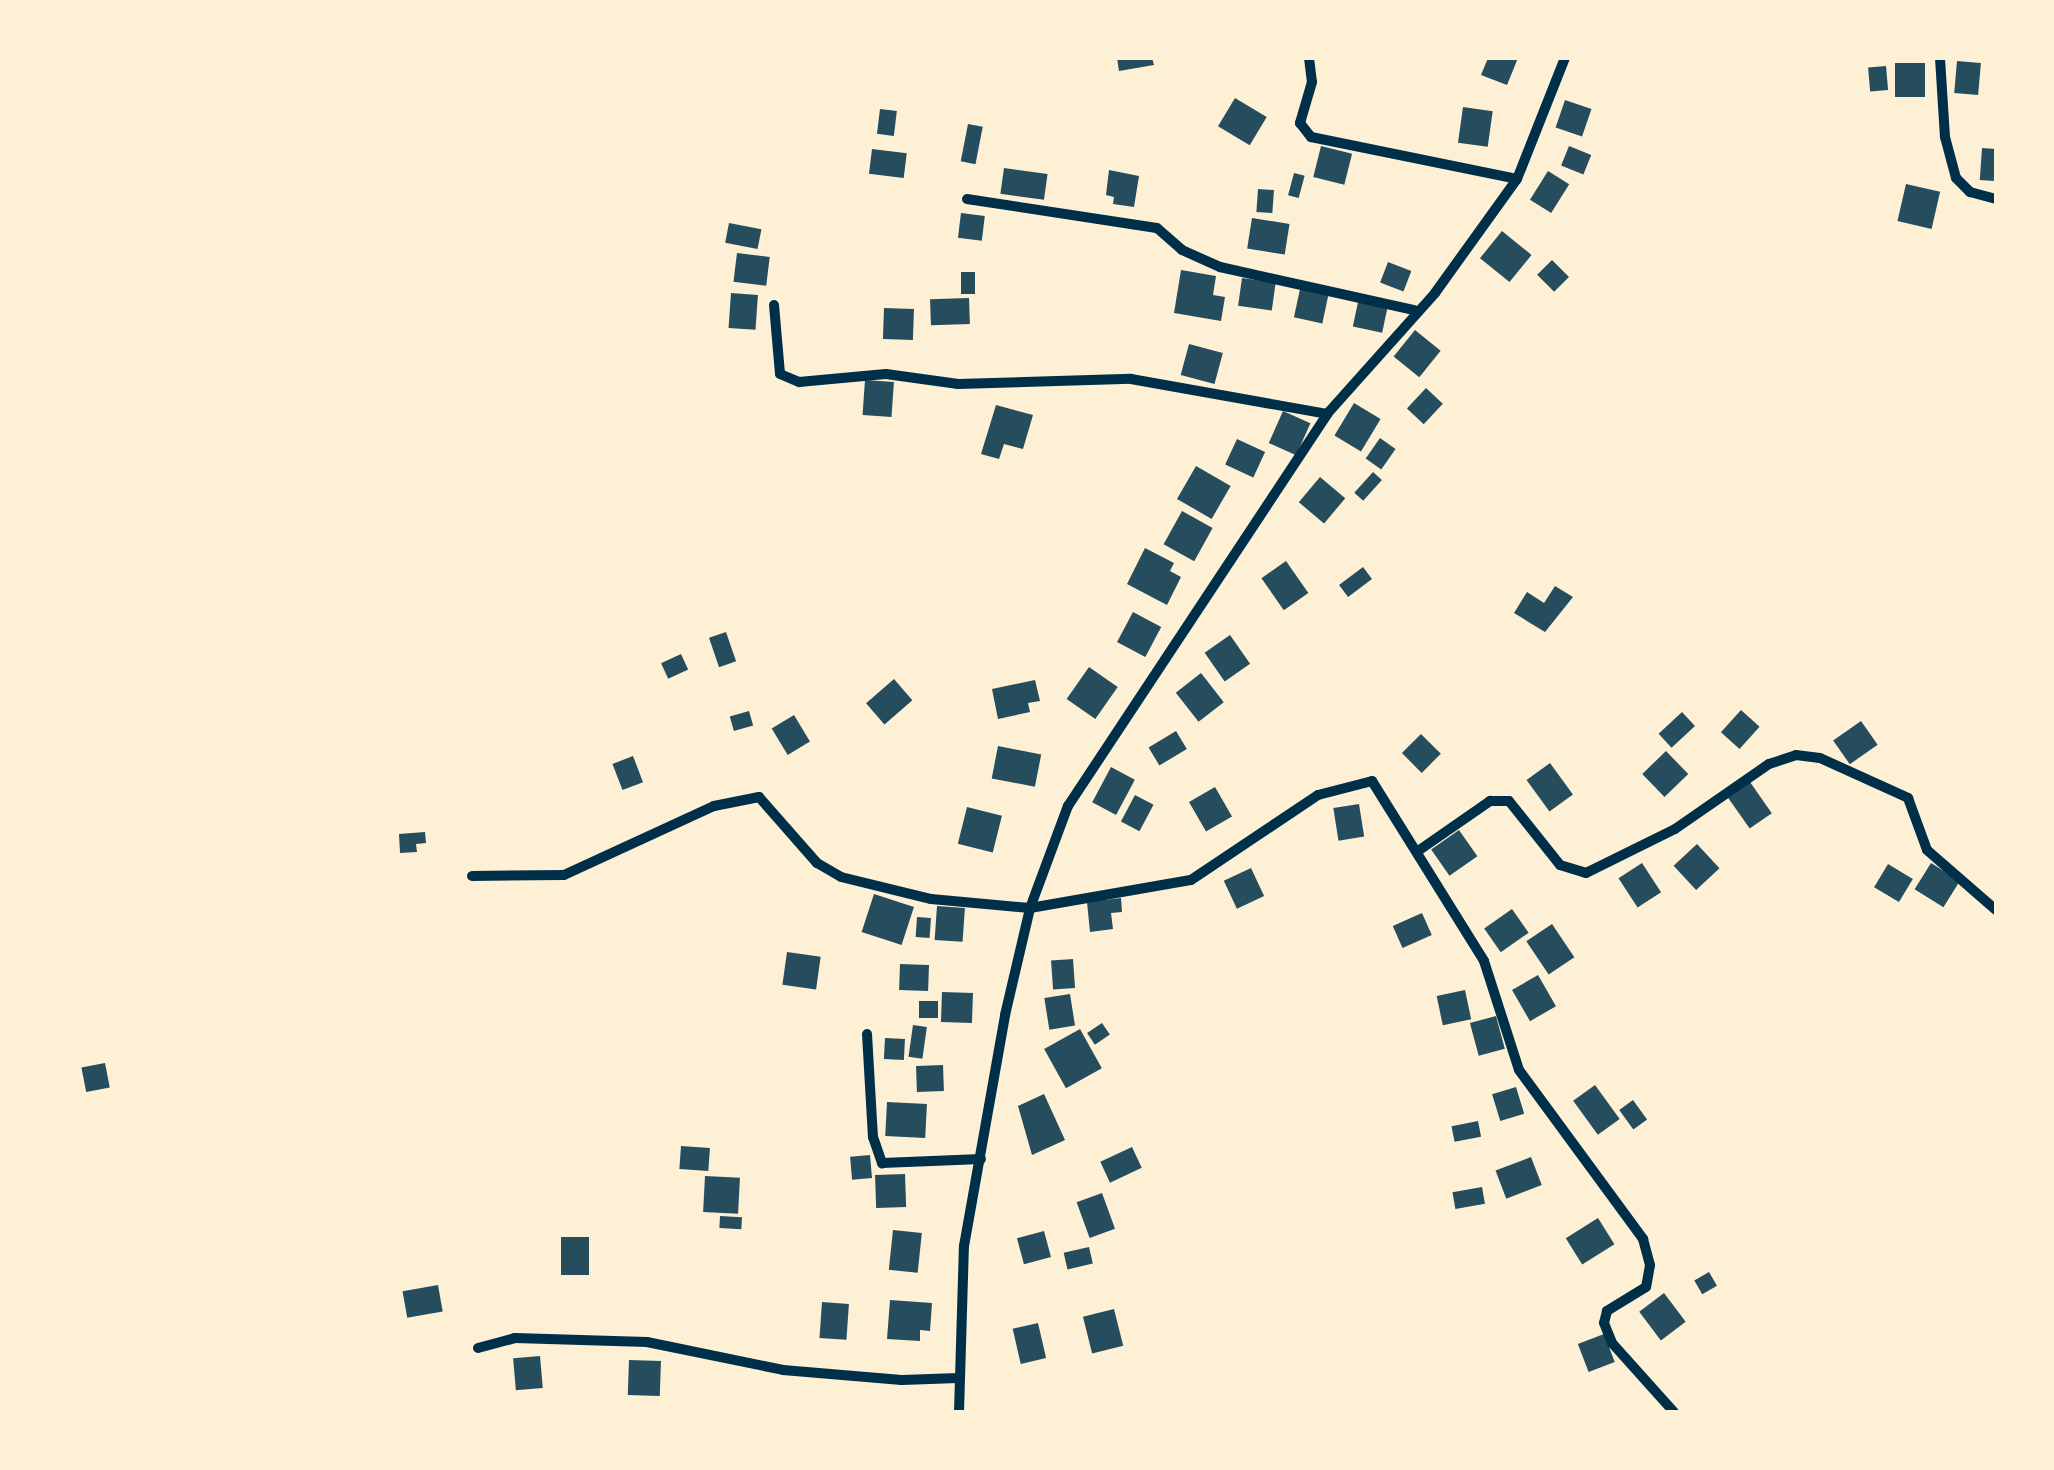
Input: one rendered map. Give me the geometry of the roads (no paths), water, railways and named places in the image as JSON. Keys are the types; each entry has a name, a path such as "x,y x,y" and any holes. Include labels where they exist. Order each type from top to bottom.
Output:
{"street":[{"path":"1309,58 1312,82 1300,123 1311,137 1517,180"},
{"path":"959,1412 964,1246 1030,908 1068,806 1327,414 1414,310 1435,293 1517,180 1564,58"},
{"path":"1940,58 1945,136 1956,178 1970,192 1996,199"},
{"path":"967,199 1157,228 1182,250 1220,267 1414,310"},
{"path":"774,304 780,374 798,382 886,374 958,384 1130,379 1327,414"},
{"path":"1418,850 1490,801 1509,801 1560,865 1586,872 1675,829 1769,764 1796,756 1820,758 1896,788 1908,798 1927,850 1996,910"},
{"path":"472,876 564,876 714,806 759,797 817,863 841,876 931,899 1030,908 1191,880 1318,795 1372,782 1484,961 1519,1070 1644,1239 1650,1265 1646,1287 1607,1312 1604,1323 1612,1343 1674,1412"},
{"path":"867,1034 873,1137 882,1163 981,1159"},
{"path":"478,1348 516,1338 647,1342 782,1370 902,1380 958,1378"}]}
